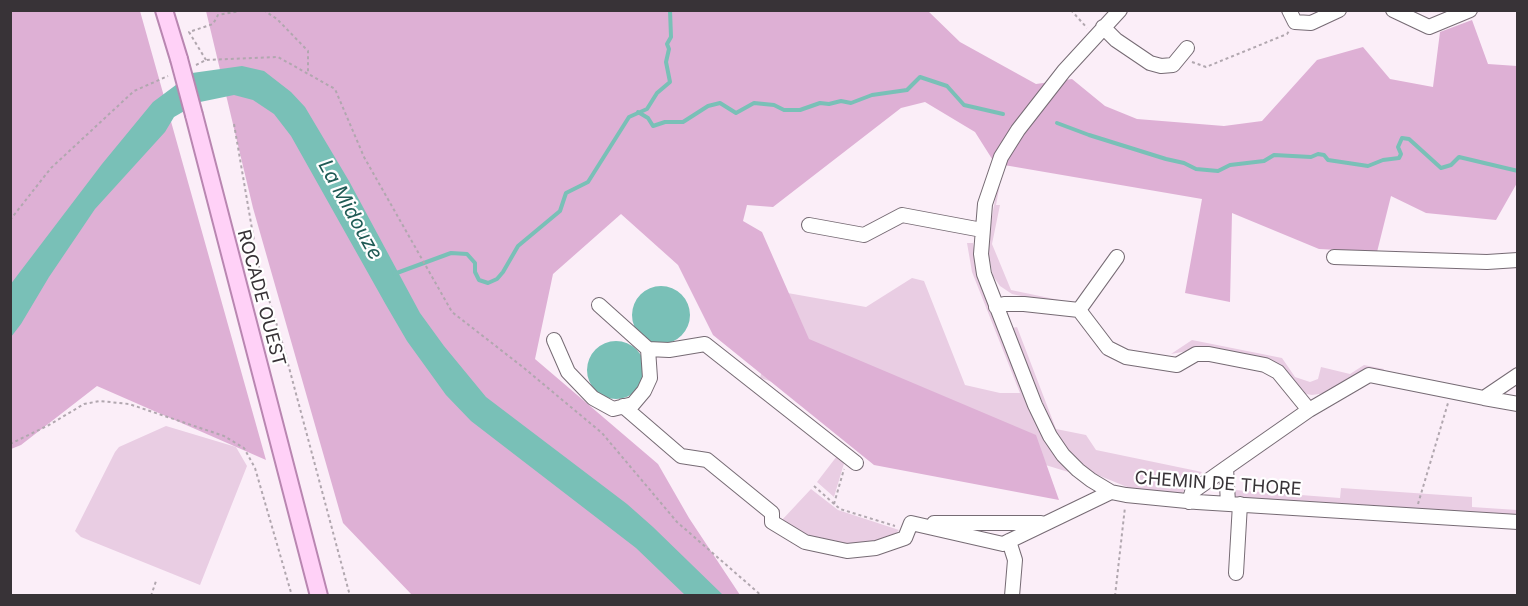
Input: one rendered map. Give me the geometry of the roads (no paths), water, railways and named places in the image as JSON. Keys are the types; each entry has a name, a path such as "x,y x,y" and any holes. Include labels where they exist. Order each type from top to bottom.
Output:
{"main road":[{"name":"ROCADE OUEST","path":"164,10 177,66 194,115 319,596"}],"street":[{"name":"CHEMIN DE THORE","path":"1120,10 1018,130 1001,157 985,204 981,230 984,274 996,307 1035,405 1050,436 1063,454 1078,470 1111,492 1126,495 1189,502 1518,522"},
{"path":"1292,16 1311,23 1339,10"},
{"path":"1393,10 1429,27 1470,10"},
{"path":"1099,32 1116,40 1150,63 1161,66 1173,65 1183,53"},
{"path":"809,225 864,235 902,215 981,230"},
{"path":"1334,257 1487,262 1518,260"},
{"path":"1079,310 1117,258"},
{"path":"599,304 648,349 669,350 705,344 852,461"},
{"path":"996,307 1004,304 1024,304 1079,310 1108,348 1126,357 1177,365 1196,354 1209,354 1265,365 1278,372 1310,410"},
{"path":"554,340 568,372 593,399 613,409 633,404 644,391 650,378 648,349"},
{"path":"1189,502 1192,492 1226,468 1310,410 1369,375 1518,404"},
{"path":"1484,398 1518,375"},
{"path":"623,406 681,456 707,460 772,513 772,522 805,542 847,551 876,548 905,538 905,525"},
{"path":"1226,468 1234,504 1236,573"},
{"path":"905,525 1003,544 1111,492"},
{"path":"905,525 1045,523"},
{"path":"1010,541 1015,560 1012,596"}],"water":[{"name":"La Midouze","path":"242,66 264,71 291,92 305,107 349,181 420,313 486,397 627,504 723,595 685,595 636,548 471,421 446,395 407,341 291,136 274,114 253,100 234,95 200,102 174,117 165,132 95,209 11,337 10,285 102,164 153,102 192,73"},
{"path":"655,286 667,286 682,294 690,309 690,321 682,336 667,344 655,344 640,336 632,321 632,309 640,294"},
{"path":"616,341 632,346 640,354 645,370 640,386 632,394 616,399 600,394 592,386 587,370 592,354 600,346"}],"waterway":[{"path":"394,274 451,253 467,254 475,263 475,272 479,280 488,283 497,279 518,246 560,211 566,193 588,182 629,117 647,109 657,93 670,82 666,62 669,49 667,44 671,37 670,10"},
{"path":"638,112 648,118 653,126 665,122 683,122 708,106 720,103 736,113 754,103 774,105 784,110 800,110 820,103 829,104 841,101 851,103 872,95 907,90 920,77 947,86 964,105 1003,114"},
{"path":"1057,123 1089,135 1184,163 1196,169 1218,171 1230,165 1264,161 1274,155 1311,157 1318,154 1324,155 1328,160 1368,166 1383,160 1399,158 1401,154 1398,147 1402,138 1409,139 1441,168 1451,165 1459,157 1518,171"}]}
